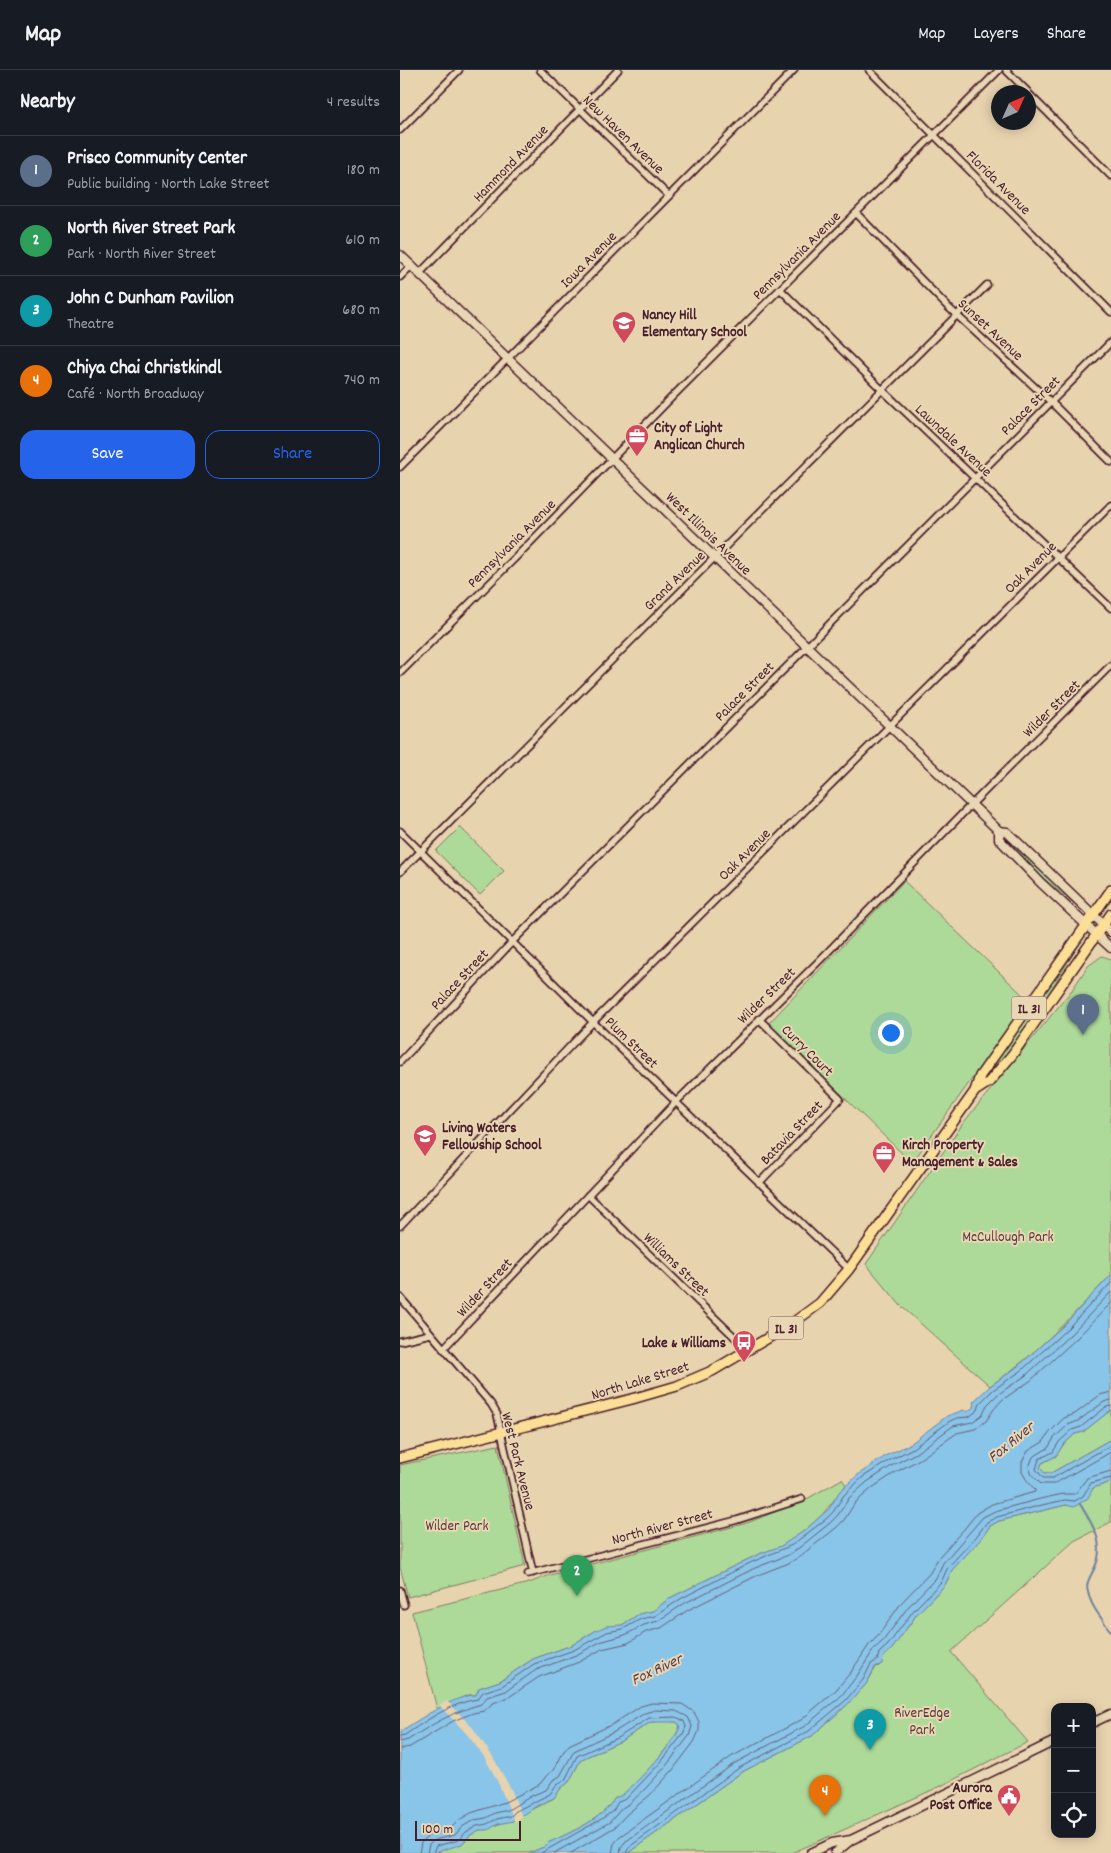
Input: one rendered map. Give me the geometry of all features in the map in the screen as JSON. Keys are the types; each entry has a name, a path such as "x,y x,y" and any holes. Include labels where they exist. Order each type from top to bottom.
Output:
{"main road":[{"name":"West Illinois Avenue","path":"400,255 999,831 1007,832 1111,932"},
{"name":"West Illinois Avenue","path":"999,831 999,839 1004,845 1111,948"},
{"name":"North Lake Street","path":"400,1458 670,1388 712,1371 806,1314 830,1293 849,1269 975,1091 980,1076 1111,890"},
{"name":"North Lake Street","path":"975,1091 989,1082 1012,1054 1111,914"},
{"path":"1096,1721 1111,1714"},
{"path":"835,1853 851,1840 1051,1743"},
{"path":"811,1853 832,1843 851,1840"}],"street":[{"path":"400,130 459,70"},
{"name":"New Haven Avenue","path":"540,70 669,196"},
{"name":"Hammond Avenue","path":"419,274 618,70"},
{"name":"Iowa Avenue","path":"400,467 794,70"},
{"name":"Florida Avenue","path":"869,70 1111,312"},
{"name":"Pennsylvania Avenue","path":"400,672 1000,70"},
{"path":"1006,70 1020,85"},
{"path":"1036,101 1111,176"},
{"name":"Sunset Avenue","path":"856,213 957,315 1051,402 1111,462"},
{"path":"400,277 411,266"},
{"name":"Grand Avenue","path":"400,872 987,285"},
{"name":"Lawndale Avenue","path":"780,289 1111,608"},
{"name":"Palace Street","path":"400,1062 513,941 1111,342"},
{"name":"Oak Avenue","path":"400,1226 593,1022 1111,505"},
{"name":"Wilder Street","path":"443,1348 676,1102 817,963 1111,665"},
{"name":"Plum Street","path":"400,831 593,1022 849,1269"},
{"name":"Curry Court","path":"759,1019 840,1099"},
{"name":"Batavia Street","path":"759,1183 840,1099"},
{"name":"Williams Street","path":"588,1195 748,1350"},
{"name":"West Park Avenue","path":"400,1297 491,1404 499,1418 530,1574"},
{"path":"400,1341 430,1334"},
{"name":"North River Street","path":"530,1574 737,1520 802,1499"},
{"path":"400,1590 404,1605"}],"green space":[{"path":"460,827 504,871 480,895 436,851"},
{"path":"1003,833 1080,907 1025,861 1007,841"},
{"path":"904,881 1028,1000 912,1163 768,1024"},
{"path":"1078,944 1032,1020 983,1081 982,1080"},
{"name":"McCullough Park","path":"1102,956 1111,959 1111,1275 1038,1348 990,1386 901,1306 866,1264 964,1122 1072,990 1088,966"},
{"path":"1111,1410 1111,1439 1051,1473 1045,1473 1040,1468 1042,1463 1056,1456 1063,1445 1075,1434 1083,1432"},
{"name":"Wilder Park","path":"498,1445 525,1566 408,1597 400,1567 400,1465"},
{"path":"842,1479 846,1485 822,1515 804,1531 782,1546 759,1554 670,1598 653,1611 639,1614 622,1625 595,1631 572,1645 533,1659 500,1681 479,1688 476,1695 468,1695 437,1709 412,1612 529,1583 550,1575 747,1523 805,1500"},
{"name":"RiverEdge Park","path":"1111,1482 1111,1522 1074,1541 951,1652 1028,1742 939,1787 792,1853 628,1853 742,1772 812,1736 848,1704 867,1683 883,1657 892,1649 917,1614 945,1585 952,1570 980,1540 990,1526 999,1521 1078,1502 1093,1488"},
{"path":"651,1722 676,1722 680,1725 673,1740 646,1773 628,1790 615,1798 602,1813 585,1825 529,1853 434,1853 466,1840 479,1830 509,1821 554,1798 561,1788 569,1782 580,1761 584,1758 621,1741"}],"water":[{"name":"Fox River","path":"1111,1275 1111,1410 1083,1432 1075,1434 1063,1445 1056,1456 1042,1463 1040,1468 1045,1473 1051,1473 1111,1439 1111,1482 1093,1488 1088,1498 1074,1507 1066,1505 999,1521 990,1526 980,1540 952,1570 945,1585 917,1614 892,1649 883,1657 882,1664 875,1667 867,1683 848,1704 812,1736 742,1772 628,1853 529,1853 576,1830 602,1813 615,1798 622,1795 636,1782 665,1751 678,1732 680,1725 676,1722 651,1722 621,1741 584,1758 580,1761 569,1782 561,1788 554,1798 518,1816 513,1821 498,1824 488,1830 479,1830 469,1836 462,1844 434,1853 400,1853 400,1732 448,1703 476,1695 479,1688 500,1681 533,1659 572,1645 606,1626 622,1625 639,1614 653,1611 670,1598 759,1554 781,1546 804,1531 829,1509 839,1492 859,1474 887,1455 910,1444 947,1416 964,1410 967,1412 975,1406 973,1402 990,1386 1017,1367 1064,1325"}],"pier":[{"path":"447,1701 473,1728 493,1757 512,1791 522,1817 515,1822 496,1778 483,1755 465,1732 439,1705"}],"waterway":[{"path":"1080,1504 1096,1534 1099,1550 1087,1589 1094,1608 1111,1632"}],"place":[{"name":"Nancy Hill Elementary School","path":"624,344"},
{"name":"City of Light Anglican Church","path":"637,457"},
{"name":"Prisco Community Center","path":"1083,1035"},
{"name":"Living Waters Fellowship School","path":"425,1157"},
{"name":"Kirch Property Management & Sales","path":"884,1174"},
{"name":"Lake & Williams","path":"744,1363"},
{"name":"North River Street Park","path":"577,1596"},
{"name":"John C Dunham Pavilion","path":"870,1750"},
{"name":"Chiya Chai Christkindl","path":"825,1816"},
{"name":"Aurora Post Office","path":"1009,1817"}]}
